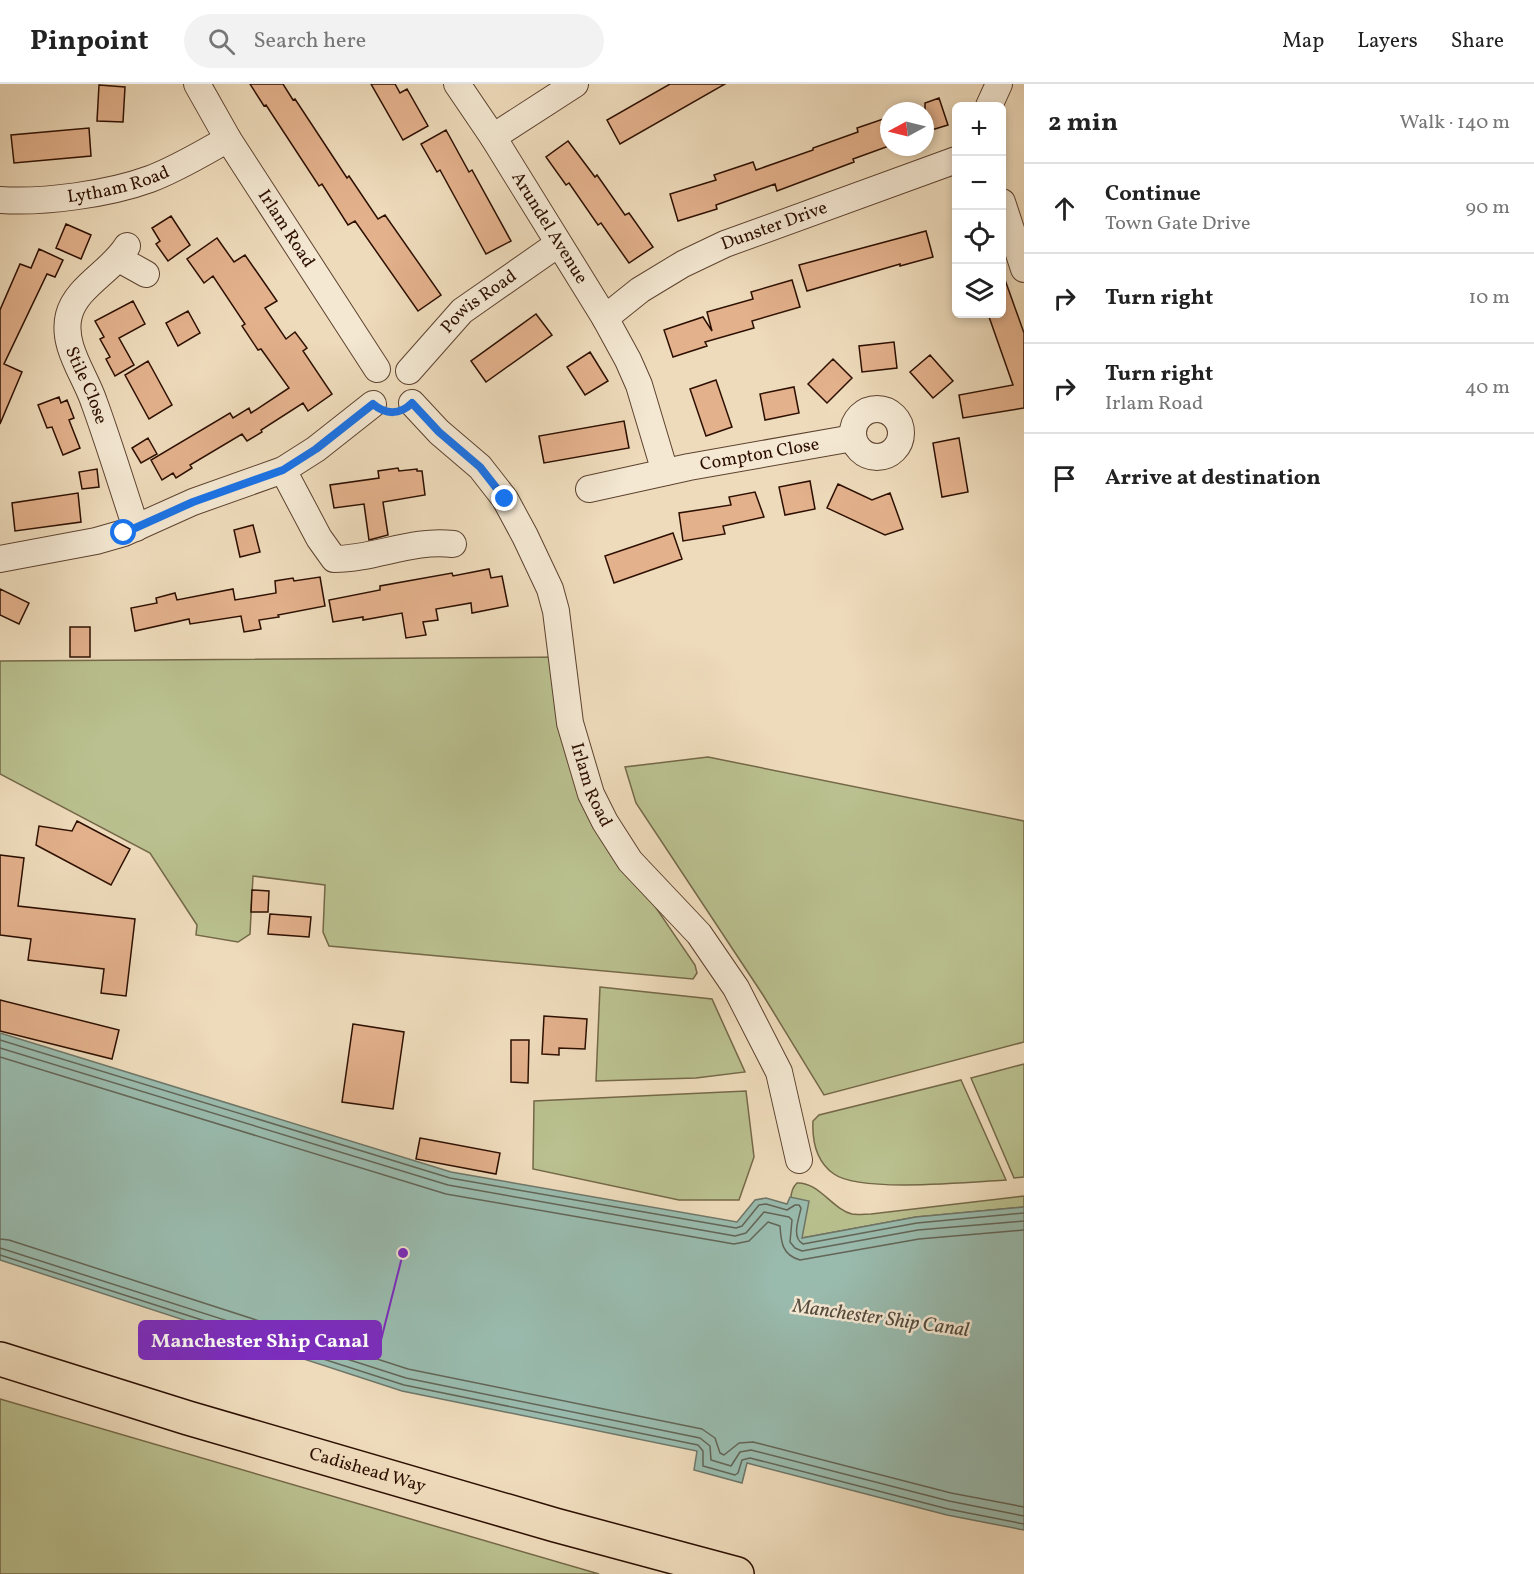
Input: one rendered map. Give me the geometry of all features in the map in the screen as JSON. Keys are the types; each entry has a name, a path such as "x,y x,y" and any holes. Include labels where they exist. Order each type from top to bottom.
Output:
{"highway":[{"name":"Cadishead Way","path":"0,1359 222,1428 555,1525 737,1574"}],"street":[{"name":"Irlam Road","path":"197,84 228,139 377,369"},
{"name":"Arundel Avenue","path":"457,84 493,137 605,318"},
{"path":"493,137 576,84"},
{"path":"991,102 999,84"},
{"name":"Lytham Road","path":"0,200 61,197 113,190 151,178 228,139"},
{"name":"Dunster Drive","path":"605,318 640,290 683,264 725,244 952,162"},
{"path":"1005,210 1024,269"},
{"name":"Powis Road","path":"409,371 462,311 558,244"},
{"name":"Stile Close","path":"136,528 93,399 73,354 68,335 69,316 77,298 123,253 146,274"},
{"path":"605,318 639,385 665,472"},
{"path":"397,364 409,371 416,383 416,397 407,408 393,413 379,409 373,404 368,390 369,382 377,369 397,364"},
{"name":"Irlam Road","path":"412,403 439,432 480,467 505,499 525,536 550,589 556,611 570,723 591,794 605,822 630,861 699,934 736,987 779,1072 799,1160"},
{"path":"0,559 96,542 136,528 193,502 283,470 316,449 373,404"},
{"name":"Compton Close","path":"603,492 665,472 853,438"},
{"path":"283,470 319,538 334,559 351,559 427,542 453,544"}],"green space":[{"path":"566,657 573,712 622,858 695,965 697,973 693,979 329,946 323,932 325,885 253,876 250,934 238,942 196,935 197,925 150,853 0,774 0,661"},
{"path":"708,757 1024,821 1024,1042 824,1095 763,995 636,803 625,767"},
{"path":"600,987 712,999 745,1072 696,1078 596,1081"},
{"path":"1024,1064 1024,1177 1014,1178 971,1078"},
{"path":"961,1080 1006,1180 917,1185 867,1183 847,1180 834,1174 823,1163 817,1150 813,1129 813,1121 819,1115"},
{"path":"746,1091 754,1157 739,1200 679,1200 533,1169 534,1101"},
{"path":"797,1183 812,1187 838,1207 854,1214 1024,1196 1024,1207 916,1217 802,1238 791,1202 793,1188"},
{"path":"0,1399 599,1574 0,1574"}],"water":[{"path":"0,1033 451,1172 737,1222 755,1200 766,1198 787,1204 790,1197 809,1201 802,1238 916,1217 1024,1207 1024,1530 947,1515 747,1463 742,1483 694,1470 697,1451 402,1391 0,1260"}],"building":[{"path":"250,84 283,84 347,178 349,176 378,219 385,215 441,295 418,311 355,221 348,225 322,184 319,186"},
{"path":"371,84 395,84 400,93 407,89 428,126 403,140"},
{"path":"670,84 725,84 620,144 607,120"},
{"path":"99,85 125,87 123,122 97,121"},
{"path":"939,98 948,125 934,129 934,102 928,102"},
{"path":"880,120 880,149 853,159 854,162 777,191 775,184 716,205 717,209 678,221 670,194 716,180 714,175 753,162 756,170 813,150 813,148 858,132 857,128"},
{"path":"89,128 91,156 14,163 11,135"},
{"path":"446,130 469,172 472,170 511,241 486,254 440,170 437,172 421,144"},
{"path":"568,141 595,177 597,175 625,215 629,213 653,247 629,263 601,223 598,225 569,183 566,185 546,157"},
{"path":"171,216 190,245 168,261 156,244 160,241 152,228"},
{"path":"66,224 91,235 81,259 56,248"},
{"path":"926,231 933,257 900,266 900,264 807,291 799,265"},
{"path":"217,238 234,262 245,255 277,301 265,308 286,339 295,332 307,348 303,351 332,394 308,411 303,403 247,441 242,434 190,465 192,468 176,478 173,473 162,480 151,460 230,413 233,418 249,408 251,413 289,388 261,349 258,350 242,326 245,324 213,276 204,283 187,259"},
{"path":"39,249 63,260 55,277 47,274 4,364 22,372 0,424 0,310 20,264 31,268"},
{"path":"792,280 800,307 752,321 754,328 705,342 707,346 673,357 664,330 703,317 712,331 707,312 753,299 751,292"},
{"path":"1006,283 1024,333 1024,408 963,418 959,395 1013,385 989,318 1006,318"},
{"path":"133,301 145,324 119,338 134,365 115,376 106,359 110,357 100,339 104,337 95,321"},
{"path":"188,311 200,333 178,346 166,323"},
{"path":"536,314 552,335 486,382 471,361"},
{"path":"894,342 897,368 862,372 859,346"},
{"path":"590,352 608,381 585,395 567,367"},
{"path":"930,355 953,381 933,398 910,372"},
{"path":"833,359 852,378 827,403 808,384"},
{"path":"148,361 172,405 149,419 125,375"},
{"path":"716,380 732,427 706,436 690,389"},
{"path":"794,387 799,413 765,420 760,394"},
{"path":"59,397 61,403 67,400 74,418 69,420 80,448 63,455 52,427 47,428 38,405"},
{"path":"624,421 629,448 544,463 539,436"},
{"path":"148,438 157,454 141,463 132,448"},
{"path":"959,438 968,492 942,497 933,443"},
{"path":"398,468 399,471 417,469 417,471 422,471 425,495 383,502 388,535 369,540 364,504 334,508 330,485 379,478 378,471"},
{"path":"97,469 99,487 82,489 79,472"},
{"path":"810,481 815,509 785,515 779,487"},
{"path":"838,484 872,500 890,493 903,529 885,535 827,508"},
{"path":"755,492 764,517 723,526 725,534 683,541 679,513 731,505 729,497"},
{"path":"78,493 81,522 15,531 12,503"},
{"path":"253,525 260,552 240,557 234,530"},
{"path":"673,533 682,559 614,583 605,556"},
{"path":"489,569 491,578 502,576 508,606 472,613 471,603 436,609 438,620 423,622 426,635 406,638 402,613 363,620 363,617 333,622 329,600 380,590 380,586"},
{"path":"320,577 325,606 259,620 261,629 244,632 241,616 190,624 189,619 135,631 131,608 157,603 156,598 175,593 177,600 233,589 235,600 276,593 275,581"},
{"path":"0,589 29,603 19,624 0,615"},
{"path":"70,627 90,627 90,657 70,657"},
{"path":"77,821 130,849 111,885 36,845 39,826 72,831"},
{"path":"0,855 24,858 18,906 135,919 126,996 101,993 104,969 28,960 31,939 0,935"},
{"path":"252,890 269,891 268,912 251,912"},
{"path":"270,914 311,917 309,937 268,934"},
{"path":"0,1000 119,1030 112,1059 0,1031"},
{"path":"544,1016 587,1019 585,1049 559,1048 559,1055 542,1054"},
{"path":"353,1024 404,1032 393,1109 342,1102"},
{"path":"511,1040 529,1040 528,1083 511,1082"},
{"path":"420,1138 500,1153 496,1174 416,1159"}],"place":[{"name":"Manchester Ship Canal","path":"403,1253"}],"route":[{"path":"124,533 193,502 283,470 316,449 373,404 379,409 393,413 400,412 412,403 439,432 480,467 505,499"}]}
